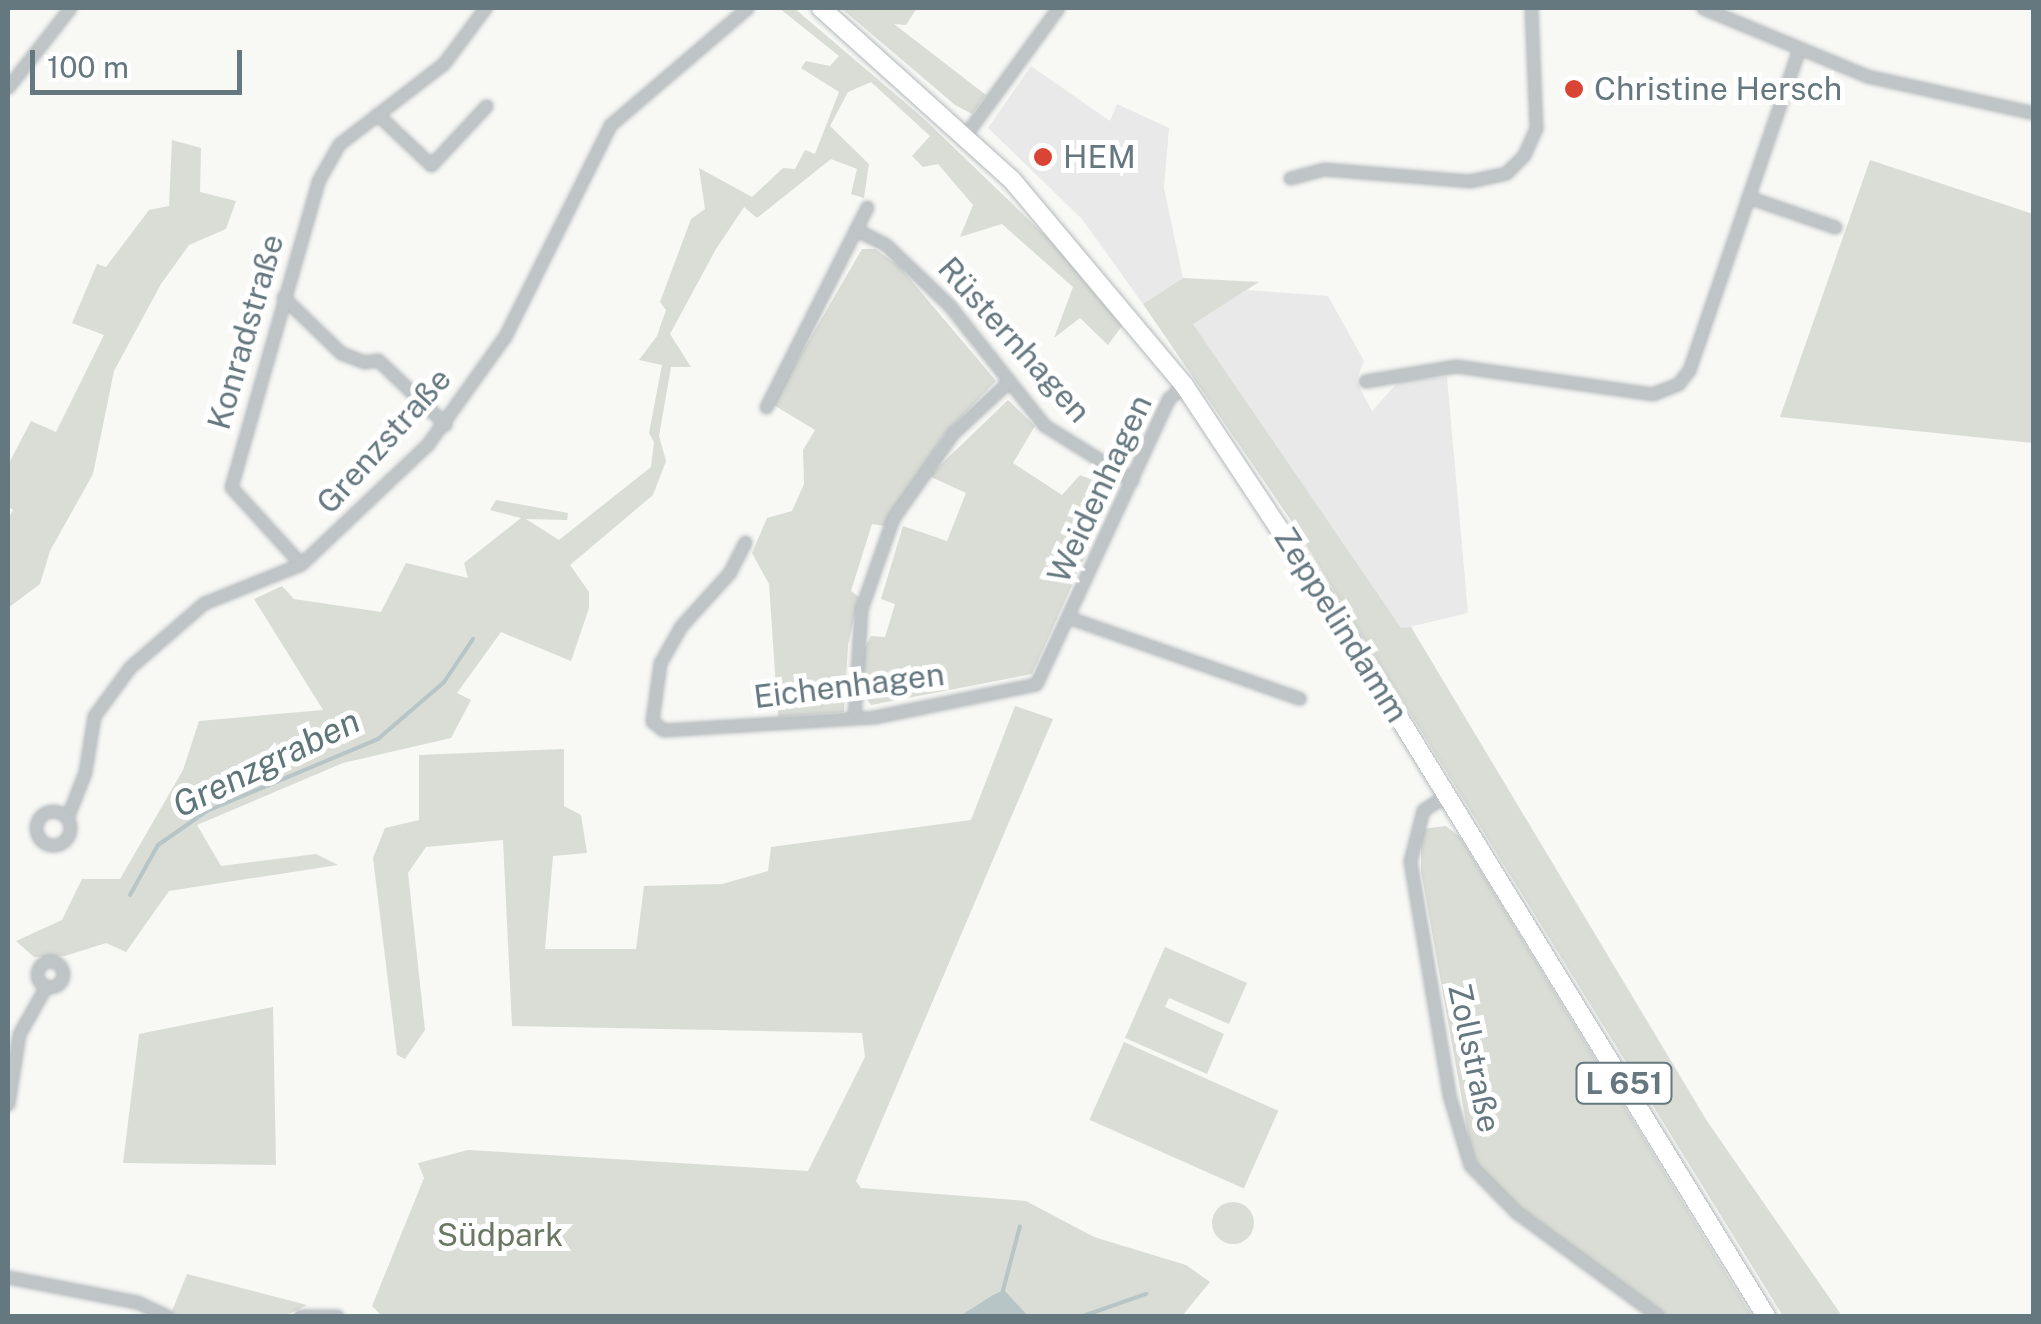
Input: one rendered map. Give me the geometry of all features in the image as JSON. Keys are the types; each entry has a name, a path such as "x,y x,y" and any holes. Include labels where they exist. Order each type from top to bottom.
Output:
{"main road":[{"name":"Zeppelindamm","path":"822,8 966,134 1055,225 1184,385 1271,512 1766,1316"}],"street":[{"path":"8,86 70,8"},
{"name":"Konradstraße","path":"302,564 231,486 283,297 328,157 444,62 486,8"},
{"name":"Grenzstraße","path":"67,818 85,772 94,716 130,666 204,603 302,564 445,424 505,336 610,125 747,8"},
{"path":"966,134 1058,8"},
{"path":"1290,178 1324,169 1469,181 1506,172 1524,155 1536,128 1531,8"},
{"path":"1703,8 1905,87 2034,113"},
{"path":"1365,381 1416,368 1467,366 1666,391 1688,370 1800,48"},
{"path":"378,114 431,165 486,106"},
{"path":"1748,197 1835,227"},
{"path":"766,406 859,231 867,207"},
{"name":"Rüsternhagen","path":"859,231 914,269 1060,438 1132,480"},
{"path":"283,297 341,353 364,362 378,360 445,424"},
{"path":"854,718 861,609 893,518 927,464 1008,382"},
{"name":"Weidenhagen","path":"1039,682 1168,399 1184,385"},
{"name":"Eichenhagen","path":"744,542 730,573 681,626 660,663 652,721 663,730 854,718 1039,682"},
{"name":"Weidenhagen","path":"1070,618 1300,698"},
{"name":"Zollstraße","path":"1447,795 1423,810 1410,861 1449,1095 1470,1164 1476,1178 1516,1212 1658,1316"},
{"path":"8,1104 19,1034 46,986"},
{"path":"8,1277 138,1302 168,1316"},
{"path":"300,1316 337,1316"}],"shaded area":[{"path":"1031,66 1110,121 1117,104 1169,128 1164,188 1183,278 1143,304 1082,219 988,128"},
{"path":"1247,290 1328,296 1364,361 1356,381 1372,411 1399,381 1447,377 1468,613 1401,629 1192,323"},
{"path":"1004,1290 1028,1316 960,1316 993,1295"}],"green space":[{"path":"779,8 794,8 922,117 1054,244 1122,326 1108,345 1080,318 1054,338 1073,287 1002,224 960,237 973,205 938,164 923,167 912,156 930,136 871,82 848,92 830,126 869,164 864,198 851,194 857,169 831,159 757,218 744,207 716,249 670,334 691,367 671,367 659,436 666,461 653,495 570,565 589,592 589,608 571,661 501,632 457,693 471,700 451,738 343,763 197,825 221,866 316,854 338,865 169,891 126,952 106,943 65,956 34,957 16,941 62,920 82,879 120,879 183,770 199,721 323,710 254,599 282,586 294,599 381,612 406,563 468,578 464,563 521,518 490,510 496,500 568,513 567,520 526,519 559,540 651,467 654,442 649,433 662,365 639,360 657,336 666,310 660,302 691,219 705,209 699,168 752,197 783,168 795,169 805,150 815,154 839,92 801,68 806,61 830,66 839,56"},
{"path":"841,8 917,8 906,25 894,24 986,95 972,114 955,105"},
{"path":"172,140 201,148 200,192 236,201 226,229 189,245 161,284 114,371 93,474 50,551 40,584 8,608 8,519 13,510 8,506 8,465 31,421 56,432 104,335 72,323 97,264 106,267 149,210 169,206"},
{"path":"1870,160 2033,214 2033,443 1780,417"},
{"path":"862,249 875,249 899,266 996,381 944,435 884,526 872,524 851,591 859,597 848,645 844,712 778,717 769,584 752,553 767,518 792,511 804,484 803,450 815,430 772,404"},
{"path":"1183,278 1259,282 1193,324 1401,628 1411,627 1707,1121 1842,1316 1783,1316 1290,519 1143,304"},
{"path":"1008,400 1035,426 1013,463 1062,495 1080,475 1095,481 1100,471 1115,480 1116,488 1032,674 871,705 860,691 863,651 871,636 885,637 895,604 881,599 903,526 947,541 966,493 929,476"},
{"name":"Südpark","path":"1015,706 1053,719 856,1181 861,1188 1026,1201 1094,1237 1186,1265 1210,1282 1182,1316 382,1316 372,1306 424,1178 418,1163 468,1150 808,1171 865,1057 862,1033 512,1026 503,840 426,847 408,873 425,1030 405,1059 397,1055 373,858 385,828 419,820 419,755 564,749 564,806 581,815 587,853 553,856 545,949 636,949 644,886 722,884 768,871 771,847 971,820"},
{"path":"1446,826 1460,837 1752,1316 1665,1316 1485,1182 1471,1150 1421,871 1421,829"},
{"path":"1165,947 1247,983 1229,1024 1169,998 1165,1007 1224,1034 1207,1074 1125,1038"},
{"path":"273,1007 276,1165 123,1163 139,1034"},
{"path":"1124,1042 1278,1111 1244,1188 1089,1120"},
{"path":"1233,1202 1248,1208 1254,1223 1248,1238 1233,1244 1218,1238 1212,1223 1218,1208"},
{"path":"187,1274 307,1305 285,1316 170,1316"}],"waterway":[{"name":"Grenzgraben","path":"130,895 158,845 207,811 378,739 444,682 473,639"},
{"path":"1002,1294 1020,1226"},
{"path":"1083,1316 1146,1294"}],"place":[{"name":"Christine Hersch","path":"1574,89"},
{"name":"HEM","path":"1043,157"}]}
